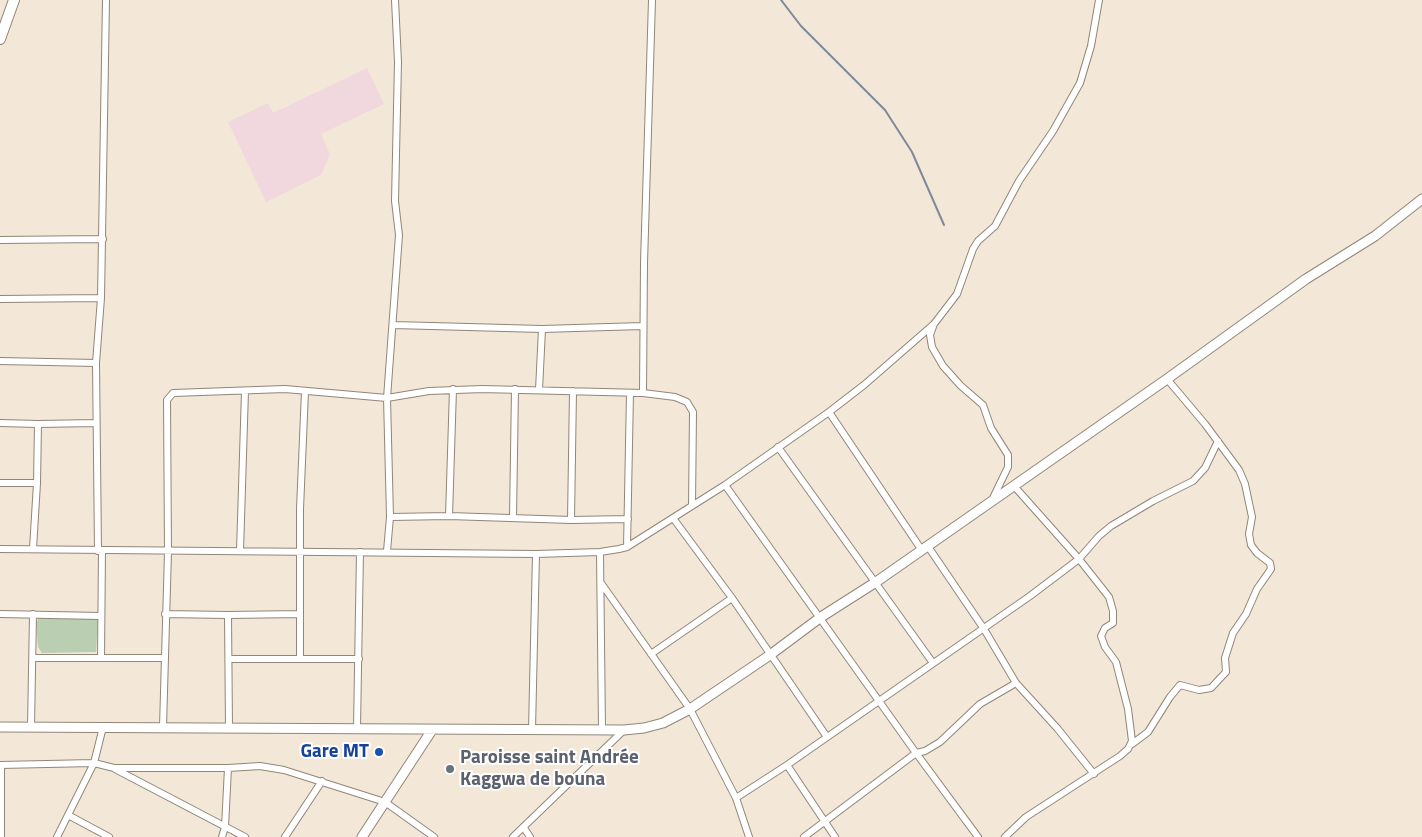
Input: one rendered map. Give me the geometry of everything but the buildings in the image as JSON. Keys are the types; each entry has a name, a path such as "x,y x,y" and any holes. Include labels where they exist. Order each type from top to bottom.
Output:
{"main road":[{"path":"0,38 14,0"}],"street":[{"path":"101,658 96,363 103,239 106,0"},
{"path":"387,552 390,516 388,398 400,235 395,201 398,62 395,0"},
{"path":"643,393 642,326 652,0"},
{"path":"992,502 1007,472 1008,457 991,428 983,405 951,376 937,357 930,340 930,332 957,294 974,246 995,226 1019,181 1053,130 1080,83 1091,46 1099,0"},
{"path":"0,727 624,730 654,726 690,709 770,655 820,617 876,582 924,547 992,502 1306,279 1375,236 1422,199"},
{"path":"0,240 103,239"},
{"path":"0,299 101,298"},
{"path":"0,549 536,554 600,552 627,547 649,531 673,518 725,484 829,412 864,385 934,324"},
{"path":"394,325 542,328 642,326"},
{"path":"539,390 542,328"},
{"path":"0,361 96,363"},
{"path":"1004,837 1026,817 1120,756 1148,732 1180,685 1199,690 1211,688 1226,672 1225,658 1233,633 1246,614 1257,589 1271,571 1270,563 1251,545 1249,534 1252,517 1243,478 1218,441 1167,379"},
{"path":"163,728 168,552 167,410 168,397 173,393 272,389 388,398 454,389 515,389 643,393 681,400 686,402 693,412 692,506"},
{"path":"449,516 454,389"},
{"path":"513,518 515,389"},
{"path":"240,551 245,391"},
{"path":"300,658 299,552 305,391"},
{"path":"571,520 573,391"},
{"path":"627,547 630,393"},
{"path":"829,412 984,629 1016,683 1057,728 1094,774"},
{"path":"0,424 96,422"},
{"path":"33,549 38,424"},
{"path":"736,798 984,629 1079,559 1099,536 1111,526 1153,501 1193,481 1205,468 1218,441"},
{"path":"778,447 933,663"},
{"path":"0,483 36,484"},
{"path":"725,484 978,837"},
{"path":"1014,486 1079,559 1104,589 1110,600 1113,611 1113,624 1105,628 1101,636 1105,648 1116,662 1129,715 1132,744"},
{"path":"390,516 571,520 628,519"},
{"path":"673,518 732,598 827,737"},
{"path":"358,728 360,552"},
{"path":"600,552 602,730"},
{"path":"532,730 536,554"},
{"path":"601,583 690,709 736,798 750,837"},
{"path":"650,654 732,598"},
{"path":"0,614 101,616"},
{"path":"31,727 33,614"},
{"path":"165,614 228,616 300,614"},
{"path":"228,616 230,659 229,728"},
{"path":"33,658 164,658"},
{"path":"230,659 359,659"},
{"path":"804,837 916,753 925,751 940,742 980,704 1016,683"},
{"path":"57,837 94,763 103,727"},
{"path":"362,837 432,730"},
{"path":"513,837 624,730"},
{"path":"1,837 0,765 94,763 114,768 244,837"},
{"path":"787,765 836,837"},
{"path":"114,768 228,768 260,766 284,770 385,802 434,837"},
{"path":"222,837 225,827 228,768"},
{"path":"285,837 322,781"},
{"path":"68,815 109,837"},
{"path":"524,828 530,837"}],"shaded area":[{"path":"367,68 384,104 321,134 330,154 321,175 266,202 228,122 268,103 273,113"}],"green space":[{"path":"39,618 98,619 96,652 42,653 38,647 36,623"}],"waterway":[{"path":"781,0 801,26 885,110 912,152 944,225"}],"place":[{"name":"Gare MT","path":"379,752"},
{"name":"Paroisse saint Andrée Kaggwa de bouna","path":"450,769"}]}
